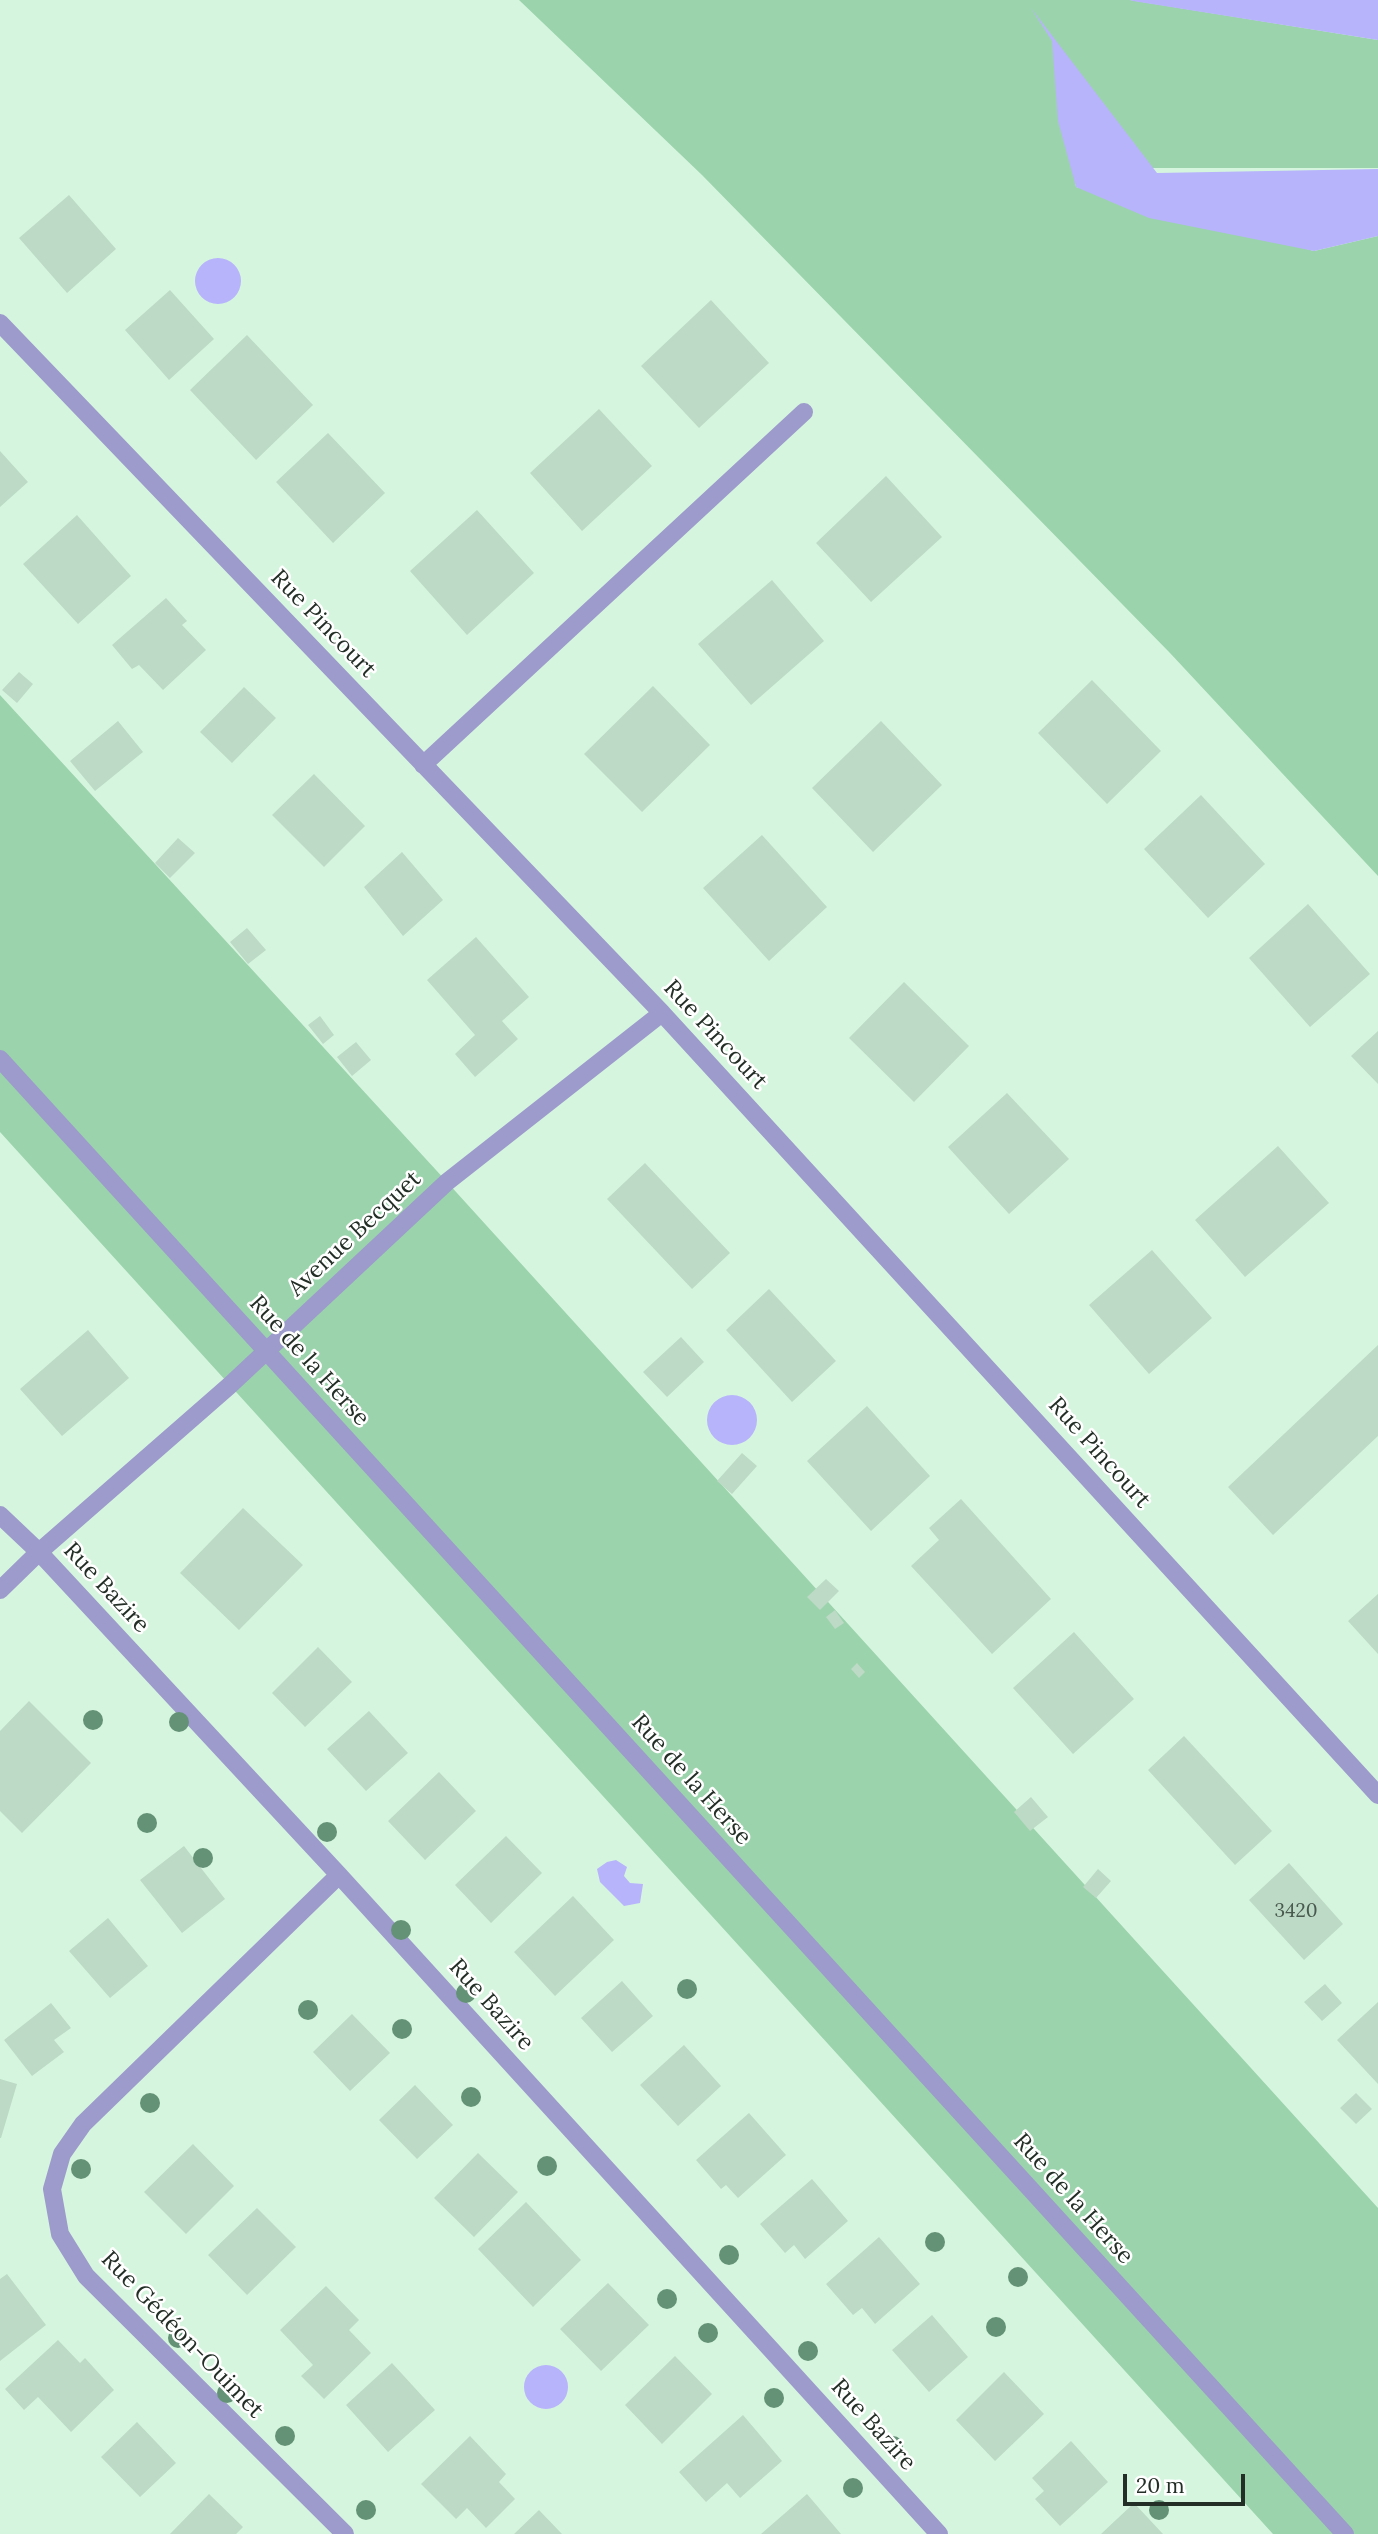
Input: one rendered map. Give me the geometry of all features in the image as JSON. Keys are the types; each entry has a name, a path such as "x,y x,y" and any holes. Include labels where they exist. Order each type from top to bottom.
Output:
{"street":[{"name":"Rue Pincourt","path":"0,323 662,1013 1378,1795"},
{"path":"423,765 804,412"},
{"name":"Avenue Becquet","path":"0,1590 39,1552 267,1351 447,1182 662,1013"},
{"name":"Rue de la Herse","path":"0,1059 1345,2534"},
{"name":"Rue Bazire","path":"0,1516 39,1552 339,1875 939,2534"},
{"name":"Rue Gédéon-Ouimet","path":"339,1875 83,2124 62,2154 52,2189 60,2234 86,2276 345,2534"}],"green space":[{"path":"519,0 1130,0 1378,40 1378,168 1152,168 1054,54 1076,187 1314,251 1378,236 1378,876 1170,653 702,175"},
{"path":"0,695 447,1182 1378,2208 1378,2534 1273,2534 0,1132"}],"shaded area":[{"path":"1130,0 1378,0 1378,40 1133,1"},
{"path":"1031,8 1157,173 1378,169 1378,236 1314,251 1149,218 1076,187 1058,121 1052,41"},
{"path":"218,258 234,265 241,281 234,297 218,304 202,297 195,281 202,265"},
{"path":"732,1395 749,1403 757,1420 749,1437 732,1445 715,1437 707,1420 715,1403"},
{"path":"616,1860 627,1867 624,1876 630,1883 643,1884 640,1903 624,1906 600,1882 597,1869"},
{"path":"546,2365 561,2372 568,2387 561,2402 546,2409 531,2402 524,2387 531,2372"}],"building":[{"path":"69,195 116,249 67,293 19,238"},
{"path":"170,290 214,339 169,380 125,330"},
{"path":"711,300 769,363 699,428 641,366"},
{"path":"247,335 313,405 256,460 190,390"},
{"path":"599,409 652,466 582,531 530,473"},
{"path":"328,433 385,493 333,543 276,482"},
{"path":"0,451 28,482 0,507"},
{"path":"886,476 942,537 871,602 816,543"},
{"path":"477,510 534,573 467,635 410,571"},
{"path":"77,515 131,576 78,624 23,564"},
{"path":"772,580 824,641 751,705 698,644"},
{"path":"166,598 187,621 182,625 206,650 163,690 139,665 132,669 112,645"},
{"path":"19,672 33,684 17,703 2,690"},
{"path":"1092,680 1161,751 1107,804 1038,733"},
{"path":"653,686 710,745 642,812 584,754"},
{"path":"244,687 276,718 232,763 200,732"},
{"path":"118,721 143,752 95,791 70,761"},
{"path":"881,721 942,785 873,852 812,788"},
{"path":"314,774 365,826 324,867 272,815"},
{"path":"1201,795 1265,864 1208,918 1144,849"},
{"path":"762,835 827,907 769,961 703,888"},
{"path":"178,838 195,853 170,878 155,863"},
{"path":"402,852 443,900 403,936 364,887"},
{"path":"1308,904 1370,974 1310,1027 1249,958"},
{"path":"247,928 266,950 248,964 230,942"},
{"path":"476,937 529,997 502,1021 518,1039 475,1077 455,1054 475,1035 427,980"},
{"path":"904,982 969,1046 914,1102 849,1038"},
{"path":"320,1016 334,1035 323,1044 308,1025"},
{"path":"1378,1031 1378,1084 1351,1056"},
{"path":"356,1042 371,1060 352,1076 337,1057"},
{"path":"1007,1093 1069,1159 1009,1214 948,1147"},
{"path":"1278,1146 1329,1203 1245,1277 1195,1220"},
{"path":"645,1163 730,1253 692,1289 607,1199"},
{"path":"1152,1250 1212,1318 1149,1374 1089,1305"},
{"path":"769,1289 836,1361 792,1402 726,1330"},
{"path":"88,1330 129,1378 62,1436 20,1389"},
{"path":"681,1337 704,1362 667,1397 643,1372"},
{"path":"1378,1345 1378,1436 1273,1535 1228,1487"},
{"path":"867,1406 930,1476 871,1531 807,1461"},
{"path":"742,1453 757,1466 732,1494 717,1481"},
{"path":"961,1499 1051,1599 992,1654 911,1566 939,1540 929,1528"},
{"path":"243,1508 303,1565 239,1630 180,1573"},
{"path":"826,1579 839,1591 820,1610 807,1597"},
{"path":"1378,1594 1378,1654 1348,1621"},
{"path":"835,1610 844,1623 835,1629 826,1617"},
{"path":"1074,1632 1134,1699 1073,1754 1013,1688"},
{"path":"318,1647 352,1682 305,1727 272,1693"},
{"path":"857,1663 865,1672 859,1678 851,1669"},
{"path":"29,1701 91,1763 22,1833 0,1811 0,1731"},
{"path":"369,1711 408,1753 366,1791 327,1749"},
{"path":"1184,1736 1272,1831 1235,1865 1148,1770"},
{"path":"439,1772 476,1811 425,1860 388,1821"},
{"path":"1031,1797 1048,1817 1030,1831 1014,1812"},
{"path":"506,1836 542,1873 491,1923 455,1885"},
{"path":"184,1846 225,1899 182,1933 140,1880"},
{"path":"1289,1863 1343,1924 1304,1960 1249,1900"},
{"path":"1098,1869 1111,1881 1096,1898 1083,1887"},
{"path":"573,1896 614,1940 555,1996 514,1952"},
{"path":"108,1918 148,1966 110,1998 69,1951"},
{"path":"622,1981 653,2016 612,2052 581,2018"},
{"path":"1325,1984 1342,2003 1322,2021 1304,2002"},
{"path":"1378,2002 1378,2084 1337,2040"},
{"path":"51,2003 71,2028 54,2040 64,2052 32,2076 4,2040"},
{"path":"352,2014 390,2053 350,2091 313,2052"},
{"path":"684,2045 721,2086 678,2126 640,2085"},
{"path":"0,2079 17,2084 1,2138 0,2138"},
{"path":"415,2085 453,2125 417,2159 379,2120"},
{"path":"1356,2093 1372,2109 1356,2124 1340,2108"},
{"path":"749,2113 786,2155 738,2198 726,2185 721,2189 696,2160"},
{"path":"193,2144 234,2186 186,2234 144,2192"},
{"path":"478,2153 518,2192 474,2237 434,2198"},
{"path":"812,2179 848,2221 805,2259 794,2245 785,2253 760,2224"},
{"path":"526,2202 581,2260 533,2307 478,2249"},
{"path":"257,2208 296,2247 247,2295 208,2255"},
{"path":"879,2237 920,2284 875,2324 862,2308 853,2315 826,2284"},
{"path":"7,2274 46,2325 0,2361 0,2279"},
{"path":"608,2283 649,2325 601,2371 560,2329"},
{"path":"326,2286 359,2320 349,2330 371,2353 324,2399 301,2376 313,2365 280,2330"},
{"path":"932,2315 968,2357 929,2392 892,2350"},
{"path":"58,2340 80,2363 85,2358 114,2390 71,2432 38,2397 24,2410 5,2389"},
{"path":"675,2356 712,2394 662,2444 625,2405"},
{"path":"392,2363 435,2410 388,2452 346,2405"},
{"path":"1004,2372 1044,2414 995,2461 956,2420"},
{"path":"743,2415 782,2461 740,2498 727,2483 706,2502 679,2472"},
{"path":"137,2422 176,2463 140,2497 101,2457"},
{"path":"470,2436 506,2474 499,2482 515,2499 486,2528 467,2508 456,2519 421,2484"},
{"path":"1071,2441 1108,2482 1060,2526 1035,2499 1044,2491 1032,2478"},
{"path":"209,2494 243,2527 236,2534 170,2534"},
{"path":"807,2494 841,2534 761,2534"},
{"path":"1134,2503 1163,2534 1101,2534"},
{"path":"539,2510 562,2534 514,2534"}]}
